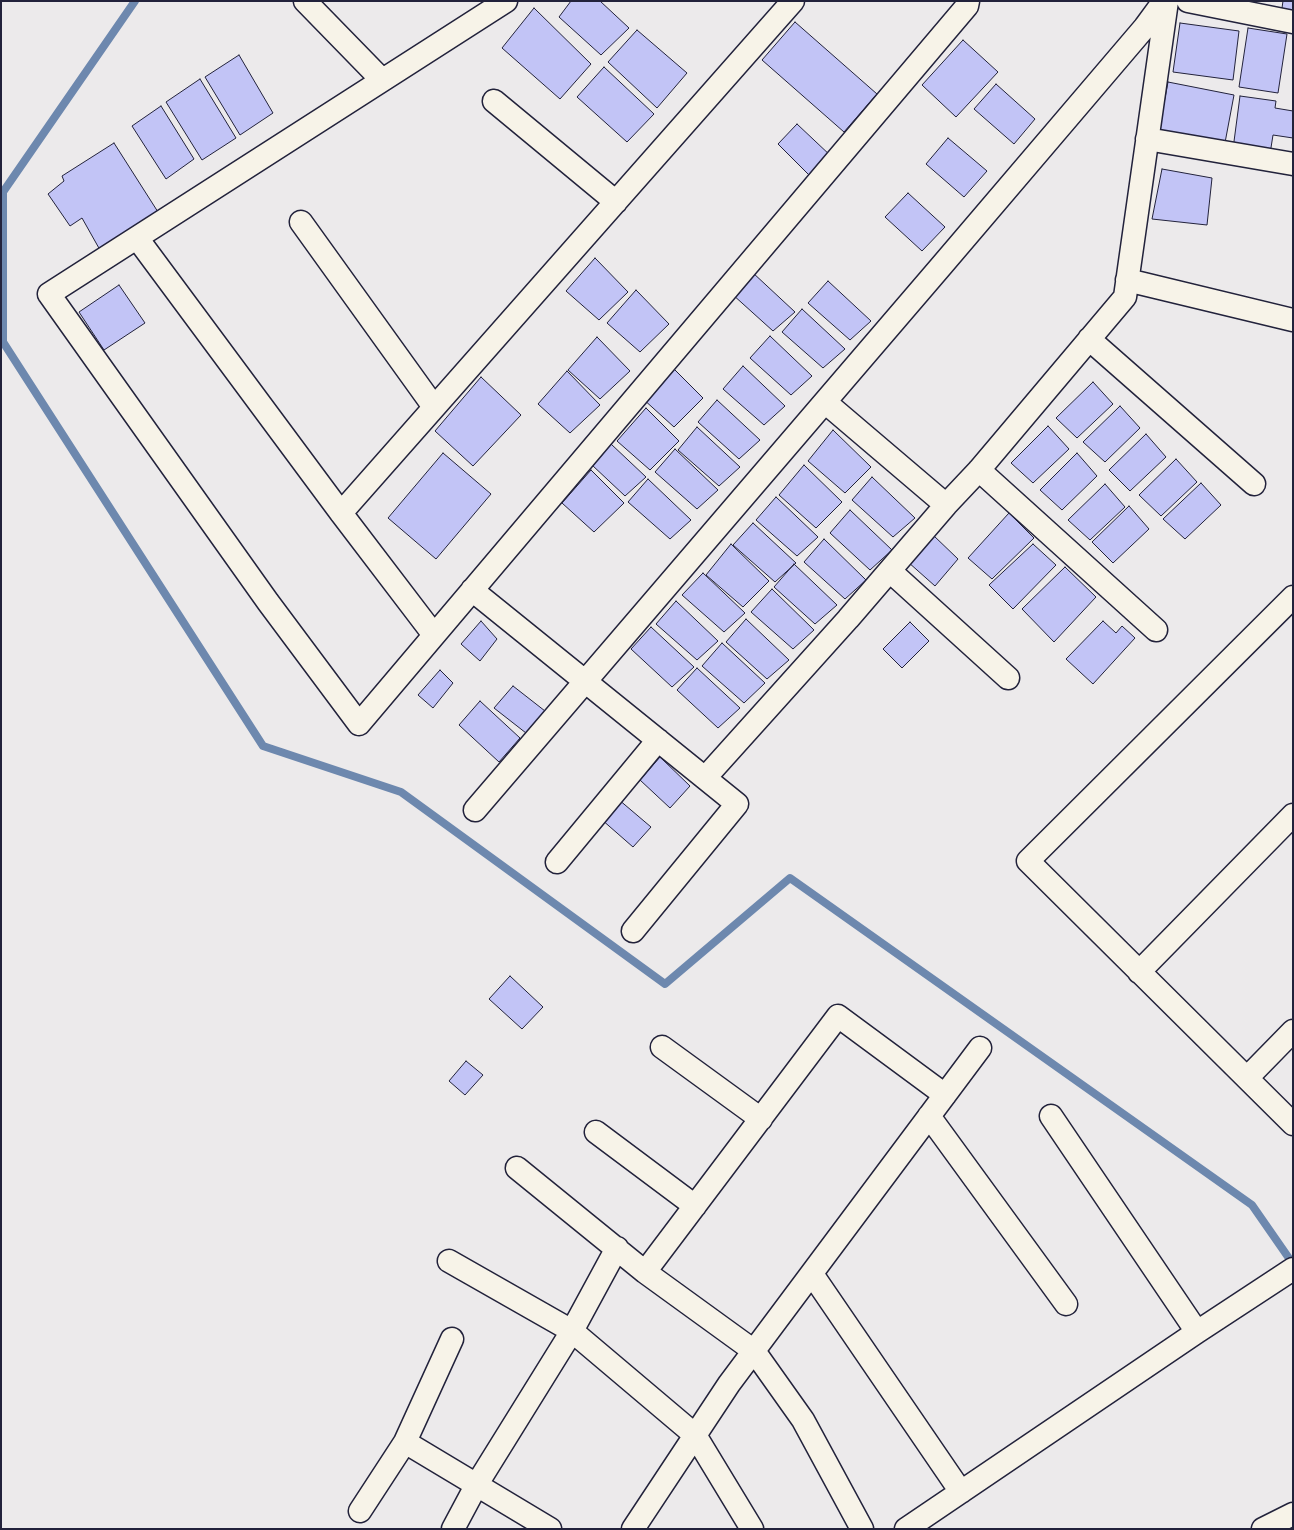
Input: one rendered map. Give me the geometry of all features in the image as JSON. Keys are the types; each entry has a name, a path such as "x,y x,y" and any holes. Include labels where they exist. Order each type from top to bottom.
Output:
{"street":[{"path":"305,1 382,80"},
{"path":"506,1 49,294 268,602 359,724 962,12 967,6 968,1"},
{"path":"341,513 793,1"},
{"path":"705,778 890,571 946,505 979,470 1125,297 1166,1"},
{"path":"475,810 586,682 1166,1"},
{"path":"1188,1 1293,22"},
{"path":"494,101 616,202"},
{"path":"1147,139 1293,164"},
{"path":"301,222 434,407"},
{"path":"137,238 341,513 434,635"},
{"path":"1127,280 1293,320"},
{"path":"1089,339 1254,484"},
{"path":"825,402 946,505"},
{"path":"979,470 1156,630"},
{"path":"890,571 1008,678"},
{"path":"472,590 737,804 633,931"},
{"path":"1293,598 1028,861 1293,1124"},
{"path":"557,862 658,740"},
{"path":"1139,972 1293,815"},
{"path":"645,1272 838,1016 945,1095"},
{"path":"1247,1078 1293,1031"},
{"path":"662,1048 761,1119"},
{"path":"633,1529 729,1384 980,1048"},
{"path":"929,1116 1066,1304"},
{"path":"1051,1116 1197,1332"},
{"path":"596,1132 695,1206"},
{"path":"517,1168 645,1272 754,1351 803,1420 862,1529"},
{"path":"453,1529 477,1484 572,1331 617,1248"},
{"path":"449,1261 572,1331 695,1435 752,1529"},
{"path":"906,1529 1197,1332 1293,1270"},
{"path":"812,1274 961,1492"},
{"path":"360,1511 405,1442 452,1339"},
{"path":"405,1442 550,1529"},
{"path":"1263,1529 1293,1514"}],"building":[{"path":"571,1 600,1 629,28 601,55 559,17"},
{"path":"1283,1 1293,1 1293,17 1281,15"},
{"path":"534,8 591,64 560,99 502,48"},
{"path":"795,22 877,94 844,132 762,60"},
{"path":"1180,23 1239,31 1233,80 1173,72"},
{"path":"1248,28 1287,34 1278,93 1239,87"},
{"path":"637,30 687,73 657,108 608,62"},
{"path":"963,40 998,72 956,117 922,85"},
{"path":"239,55 273,113 240,135 205,77"},
{"path":"604,67 654,114 627,142 577,97"},
{"path":"200,79 236,138 202,160 166,102"},
{"path":"1168,82 1234,95 1224,148 1158,135"},
{"path":"996,84 1035,119 1014,144 974,109"},
{"path":"1240,96 1276,101 1275,108 1293,111 1293,138 1273,135 1270,154 1233,149"},
{"path":"161,106 194,159 166,179 132,126"},
{"path":"797,124 832,157 812,178 778,144"},
{"path":"948,138 987,171 964,197 926,164"},
{"path":"114,143 158,212 100,250 82,218 70,226 48,194 64,181 62,176"},
{"path":"1162,169 1212,178 1207,225 1152,219"},
{"path":"908,193 945,227 922,251 885,217"},
{"path":"595,258 628,292 599,320 566,291"},
{"path":"752,272 795,312 773,331 732,294"},
{"path":"828,281 871,321 850,340 808,303"},
{"path":"119,285 145,323 104,350 79,312"},
{"path":"636,290 669,324 640,352 607,323"},
{"path":"802,309 845,349 823,368 782,332"},
{"path":"770,336 812,376 791,395 750,358"},
{"path":"597,337 630,371 600,399 568,370"},
{"path":"670,365 703,398 674,427 642,398"},
{"path":"743,366 785,406 764,425 723,389"},
{"path":"567,371 600,405 570,433 538,404"},
{"path":"481,377 521,415 473,466 435,431"},
{"path":"1093,382 1113,404 1077,438 1056,418"},
{"path":"717,400 760,440 739,459 698,422"},
{"path":"1120,406 1140,428 1105,462 1083,442"},
{"path":"646,408 679,441 650,470 617,441"},
{"path":"1048,426 1069,449 1033,483 1011,463"},
{"path":"697,427 740,467 719,486 678,450"},
{"path":"833,430 871,467 845,493 808,461"},
{"path":"1146,434 1166,457 1130,491 1109,470"},
{"path":"611,444 646,477 625,496 592,465"},
{"path":"675,449 718,490 697,509 655,472"},
{"path":"443,453 491,494 436,559 388,518"},
{"path":"1077,453 1097,476 1062,510 1040,490"},
{"path":"1176,459 1197,482 1161,516 1139,495"},
{"path":"804,465 842,502 816,528 779,495"},
{"path":"591,470 624,503 594,532 562,503"},
{"path":"872,477 915,518 893,537 852,500"},
{"path":"648,479 691,520 670,539 628,502"},
{"path":"1201,483 1221,505 1185,539 1163,519"},
{"path":"1105,484 1125,507 1090,540 1068,520"},
{"path":"776,497 818,537 797,556 756,520"},
{"path":"1129,506 1149,529 1113,563 1092,542"},
{"path":"850,510 892,550 870,570 830,533"},
{"path":"1009,513 1034,538 992,579 968,558"},
{"path":"753,523 796,563 775,582 733,545"},
{"path":"933,535 958,559 935,586 908,562"},
{"path":"824,539 866,580 845,599 804,562"},
{"path":"731,544 769,581 743,607 706,575"},
{"path":"1033,544 1056,565 1013,609 989,585"},
{"path":"794,564 837,605 815,624 774,587"},
{"path":"1065,567 1096,597 1054,642 1022,609"},
{"path":"703,573 745,613 724,632 682,595"},
{"path":"772,589 814,630 793,649 751,612"},
{"path":"676,601 718,641 697,660 656,624"},
{"path":"746,619 789,660 767,679 726,642"},
{"path":"481,621 497,639 480,661 461,644"},
{"path":"1103,621 1116,633 1122,626 1135,638 1093,684 1066,659"},
{"path":"910,622 929,641 902,668 883,649"},
{"path":"651,627 694,667 672,687 631,649"},
{"path":"722,643 765,683 744,703 702,666"},
{"path":"697,668 740,708 718,728 677,690"},
{"path":"440,670 453,683 433,708 418,695"},
{"path":"513,686 545,711 526,733 494,708"},
{"path":"480,701 520,738 499,762 459,725"},
{"path":"660,757 690,786 670,808 640,780"},
{"path":"618,799 651,827 633,847 601,819"},
{"path":"510,976 543,1007 522,1029 489,999"},
{"path":"466,1061 483,1075 465,1095 449,1081"}],"waterway":[{"path":"135,1 3,192 3,342 263,746 401,792 665,984 790,878 1252,1205 1293,1264"}]}
